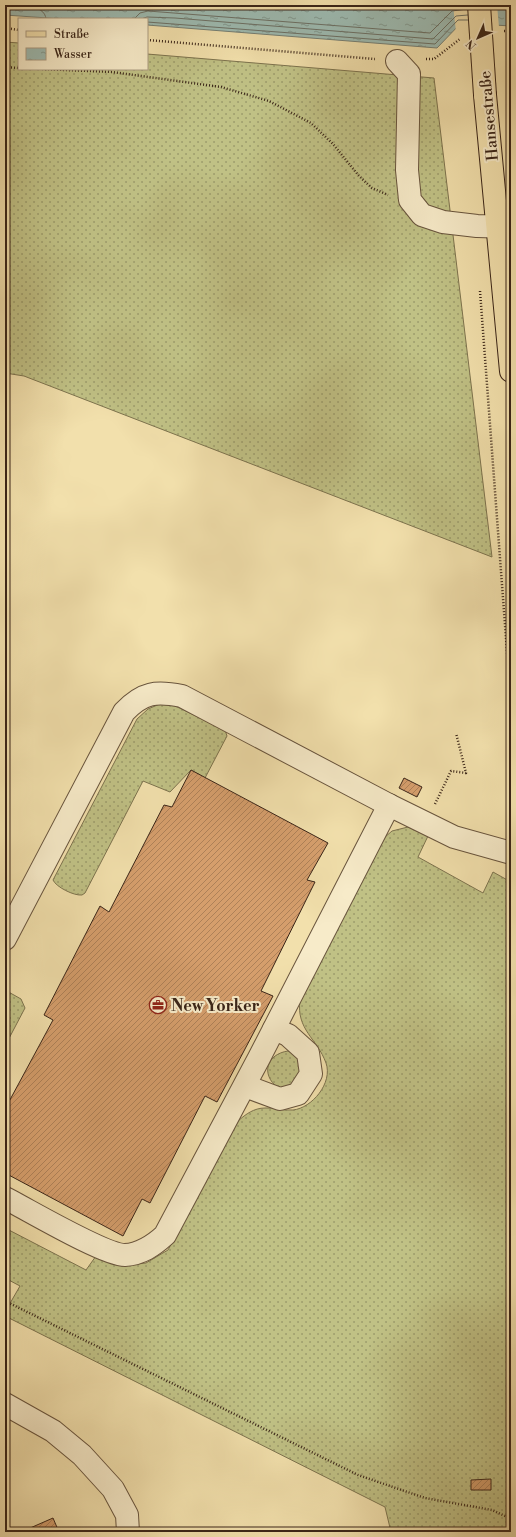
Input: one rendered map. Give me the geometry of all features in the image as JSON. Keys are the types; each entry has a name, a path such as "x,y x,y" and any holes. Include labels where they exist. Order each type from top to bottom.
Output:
{"main road":[{"name":"Hansestraße","path":"479,5 486,95 505,227 511,371"}],"lane":[{"path":"397,61 409,74 407,170 410,200 422,215 443,222 505,227"},
{"path":"5,939 124,712 133,702 145,695 162,692 182,696 388,805 454,837 511,853"},
{"path":"5,1198 105,1250 123,1255 138,1253 153,1246 165,1235 245,1086 388,805"},
{"path":"245,1086 280,1099 298,1094 311,1074 308,1053 288,1035 274,1029"},
{"path":"5,1404 53,1431 82,1455 113,1489 127,1515 128,1532"}],"path":[{"path":"5,28 18,30"},
{"path":"498,31 511,31"},
{"path":"148,40 397,61 434,59 465,35"},
{"path":"5,67 18,68"},
{"path":"65,70 112,72 221,87 269,101 311,123 333,144 359,176 372,188 388,195 410,200"},
{"path":"480,284 479,299 511,705"},
{"path":"416,818 432,811 451,771 466,773 456,733"},
{"path":"5,1301 358,1475 425,1498 492,1510 507,1517 511,1524"}],"green space":[{"path":"5,42 18,43 18,70 148,70 148,54 434,78 492,557 24,376 5,373"},
{"path":"162,703 171,704 225,730 227,736 205,778 191,770 170,792 143,781 85,893 79,895 66,890 53,880 137,719 148,709"},
{"path":"408,827 428,836 418,857 483,893 493,872 511,882 511,1532 391,1532 385,1507 5,1316 5,1312 20,1286 5,1278 5,1228 86,1270 96,1256 128,1265 146,1263 168,1250 238,1121 250,1112 257,1109 272,1108 293,1110 307,1105 314,1100 324,1086 327,1071 326,1063 318,1047 304,1027 301,1019 300,1000 385,837 392,831"},
{"path":"5,990 21,999 25,1008 5,1046"},
{"path":"288,1051 295,1053 304,1062 295,1088 278,1088 272,1083 269,1077 268,1065 275,1056"}],"water":[{"path":"5,5 511,5 511,26 461,23 437,48 148,25 148,18 48,18 5,15"}],"pier":[{"path":"453,5 497,5 499,27 462,25 456,32"}],"building":[{"name":"New Yorker","path":"191,770 328,843 307,880 315,882 261,991 273,996 217,1102 205,1096 150,1203 142,1199 123,1236 5,1173 5,1109 53,1020 44,1015 100,906 109,912 164,805 172,807"},
{"path":"404,778 422,787 417,797 399,788"},
{"path":"491,1479 491,1490 471,1490 471,1480"},
{"path":"53,1518 59,1532 21,1532"}],"place":[{"name":"New Yorker","path":"158,1005"}]}
